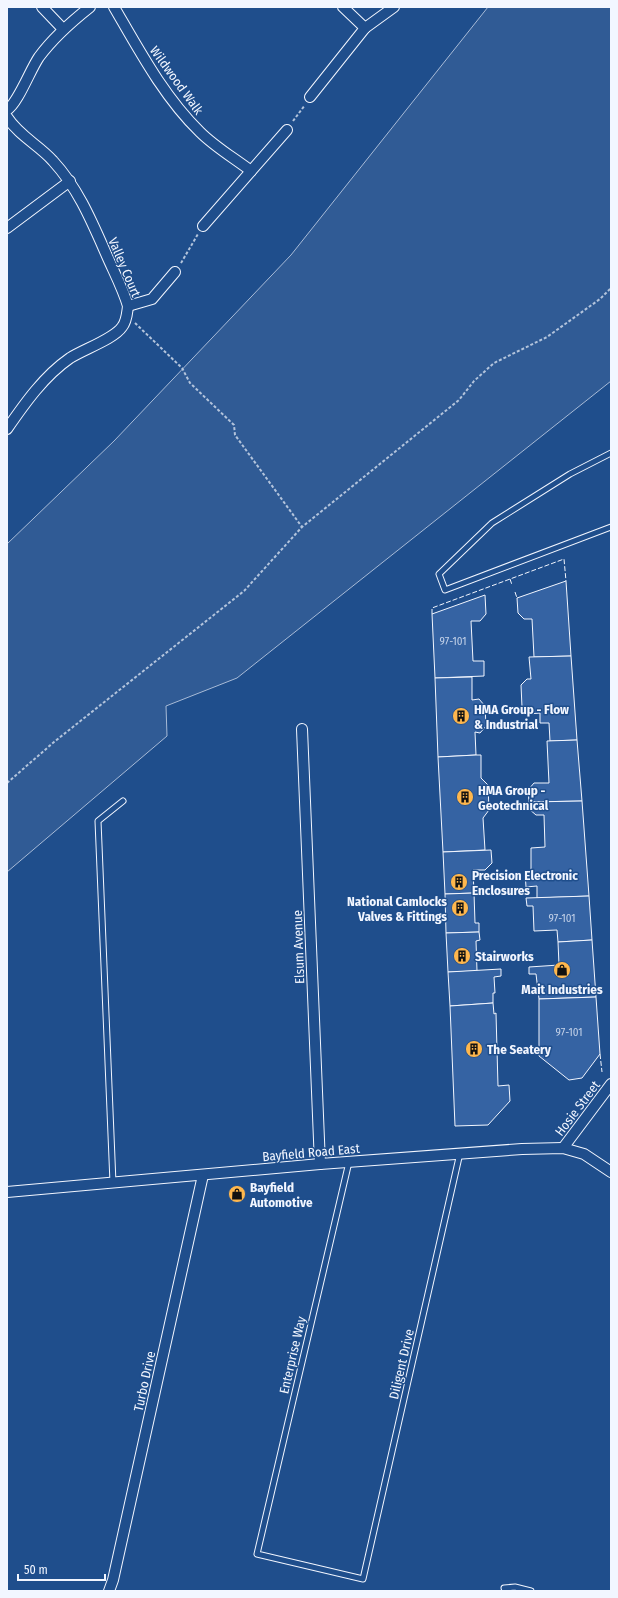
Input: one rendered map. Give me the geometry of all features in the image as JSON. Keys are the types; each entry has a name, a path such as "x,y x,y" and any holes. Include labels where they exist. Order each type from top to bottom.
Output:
{"street":[{"path":"42,7 64,29"},
{"path":"7,110 14,103 39,57 64,29 90,7"},
{"name":"Wildwood Walk","path":"114,7 141,54 183,113 219,148 251,170"},
{"path":"343,7 365,28"},
{"path":"310,97 365,28 394,7"},
{"name":"Valley Court","path":"7,117 18,132 52,159 70,181 95,230 128,311 122,327 114,335 70,359 51,374 32,394 7,429"},
{"path":"203,226 287,130"},
{"path":"7,228 70,181"},
{"path":"128,311 152,299 175,272"},
{"name":"Elsum Avenue","path":"302,729 320,1164"},
{"name":"Hosie Street","path":"563,1148 611,1084"},
{"name":"Bayfield Road East","path":"7,1192 320,1164 460,1153 563,1148 584,1154 611,1172"},
{"name":"Turbo Drive","path":"109,1591 114,1580 203,1175"}],"lane":[{"path":"611,453 570,474 492,523 439,574 445,590 611,527"},
{"path":"113,1183 98,821 124,801"},
{"name":"Diligent Drive","path":"257,1554 363,1579 460,1153"},
{"name":"Enterprise Way","path":"257,1554 349,1162"},
{"path":"504,1588 515,1587 531,1591"}],"path":[{"path":"287,130 310,97"},
{"path":"175,272 203,226"},
{"path":"7,783 54,742 244,591 302,527 459,400 474,381 494,363 547,337 600,299 611,288"},
{"path":"128,311 182,368 190,383 234,425 236,435 302,527"}],"shaded area":[{"path":"488,7 611,7 611,381 237,678 166,706 167,736 7,872 7,544 114,441 291,255"}],"building":[{"path":"566,581 571,656 534,657 532,619 524,619 518,613 517,598"},
{"path":"485,595 486,614 480,621 471,621 473,661 484,661 484,676 435,678 432,614"},
{"path":"571,656 577,740 550,741 549,723 540,723 540,713 529,714 522,707 521,685 527,679 531,679 529,657"},
{"name":"HMA Group - Flow & Industrial","path":"472,677 472,700 479,699 485,706 486,726 480,733 475,732 476,755 438,757 435,678"},
{"path":"577,740 582,801 529,802 528,790 534,783 549,783 547,741"},
{"name":"HMA Group - Geotechnical","path":"481,755 481,778 488,785 489,810 483,818 485,850 443,852 438,757"},
{"path":"582,801 589,896 537,898 537,886 526,887 525,872 531,872 531,848 545,847 544,815 536,815 529,809 529,802"},
{"name":"Precision Electronic Enclosures","path":"491,850 492,863 485,870 473,870 474,893 445,894 443,852"},
{"name":"National Camlocks Valves & Fittings","path":"474,893 475,923 479,923 479,932 446,933 445,894"},
{"path":"589,896 592,940 558,942 557,930 534,931 533,906 527,906 526,898"},
{"name":"Stairworks","path":"479,932 480,940 476,941 477,971 448,972 446,933"},
{"name":"Mait Industries","path":"592,940 596,997 539,999 536,974 529,974 529,967 559,965 558,942"},
{"path":"501,969 501,976 494,977 495,993 493,993 493,1003 450,1006 448,972"},
{"path":"596,997 600,1054 582,1078 569,1080 539,1056 539,999"},
{"name":"The Seatery","path":"493,1003 494,1014 496,1013 498,1086 509,1085 510,1101 488,1125 455,1126 450,1006"}],"fence":[{"path":"432,614 432,608 564,559 566,581"},
{"path":"510,579 512,585"},
{"path":"515,592 517,598"},
{"path":"600,1054 602,1072"}],"place":[{"name":"HMA Group - Flow & Industrial","path":"461,716"},
{"name":"HMA Group - Geotechnical","path":"465,797"},
{"name":"Precision Electronic Enclosures","path":"459,882"},
{"name":"National Camlocks Valves & Fittings","path":"460,908"},
{"name":"Stairworks","path":"462,956"},
{"name":"Mait Industries","path":"562,970"},
{"name":"The Seatery","path":"474,1049"},
{"name":"Bayfield Automotive","path":"237,1194"}]}
